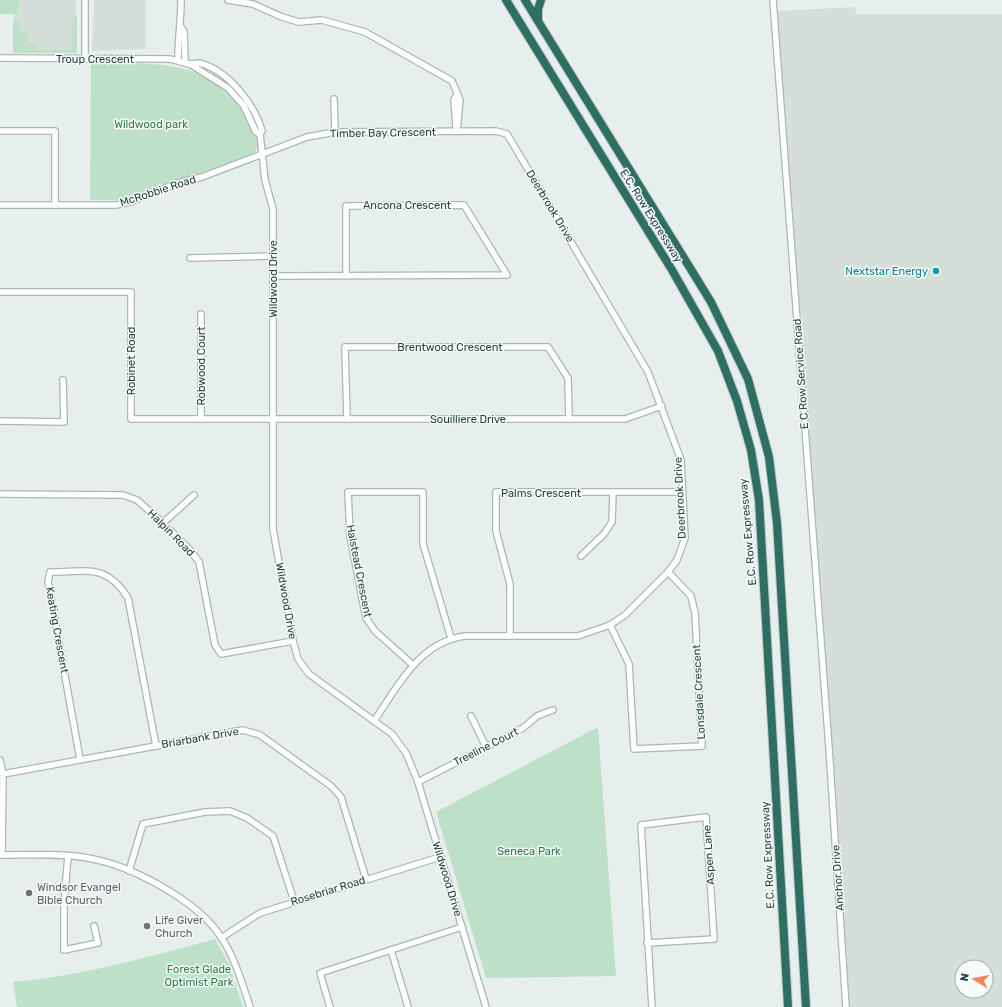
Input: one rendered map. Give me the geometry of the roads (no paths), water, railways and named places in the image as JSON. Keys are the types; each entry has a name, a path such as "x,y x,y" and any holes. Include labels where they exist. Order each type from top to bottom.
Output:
{"highway":[{"name":"E.C. Row Expressway","path":"506,0 672,270 718,351 737,401 749,443 759,500 788,1007"},
{"name":"E.C. Row Expressway","path":"525,0 711,302 748,379 768,450 777,523 784,621 806,1007"},
{"path":"538,22 538,9 541,0"}],"street":[{"path":"85,0 85,58"},
{"path":"178,60 179,32 181,27 181,0"},
{"path":"228,0 253,4 282,17 299,22 322,20 365,32 452,81 457,94 454,100 454,117 457,131"},
{"name":"E C Row Service Road","path":"773,0 829,748"},
{"path":"181,27 184,32 187,63"},
{"name":"Troup Crescent","path":"0,58 178,60 187,63 228,88 244,106 256,132 260,134"},
{"path":"334,99 335,132"},
{"path":"0,131 55,130 55,204"},
{"name":"Timber Bay Crescent","path":"264,154 307,137 335,132 457,131"},
{"name":"Deerbrook Drive","path":"374,721 413,665 432,648 451,638 578,636 610,625 625,615 668,572 677,560 685,538 680,460 662,406 648,372 507,134 496,131 457,131"},
{"name":"Wildwood Drive","path":"260,134 264,154 265,180 273,209 273,529 293,641 298,659 309,674 392,734 406,753 418,782 486,1007"},
{"name":"McRobbie Road","path":"0,204 116,204 130,202 178,183 202,177 264,154"},
{"name":"Ancona Crescent","path":"273,276 346,276 506,275 464,205 456,205 346,206 346,276"},
{"path":"190,258 273,256"},
{"name":"Robinet Road","path":"0,292 131,292 131,419 273,419"},
{"name":"Robwood Court","path":"201,314 201,419"},
{"name":"Brentwood Crescent","path":"347,419 345,347 548,346 568,378 569,419"},
{"path":"0,421 64,422 63,380"},
{"name":"Souilliere Drive","path":"273,419 625,419 662,406"},
{"name":"Halstead Crescent","path":"413,665 375,631 366,618 350,536 348,492 423,492 423,544 451,638"},
{"name":"Palms Crescent","path":"510,636 510,584 496,531 496,492 682,492"},
{"path":"580,556 604,534 612,522 613,492"},
{"name":"Halpin Road","path":"0,494 123,495 137,500 190,550 199,562 214,645 221,654 293,641"},
{"path":"164,524 194,495"},
{"name":"Keating Crescent","path":"80,759 48,582 50,572 98,572 110,576 120,585 128,598 156,746"},
{"name":"Lonsdale Crescent","path":"610,625 629,664 634,749 702,746 695,613 691,596 668,572"},
{"name":"Treeline Court","path":"418,782 523,728 537,716 553,710"},
{"path":"471,716 486,747"},
{"name":"Briarbank Drive","path":"3,774 243,730 260,735 331,786 341,797 366,879"},
{"name":"Anchor Drive","path":"829,748 846,1007"},
{"path":"0,760 3,774 1,855 68,856 96,860 129,871 151,881 186,901 215,929 221,938 237,967 250,1007"},
{"path":"129,871 143,824 205,812 230,811 246,818 273,836 294,901"},
{"name":"Aspen Lane","path":"647,943 714,939 706,817 641,825 647,943 652,1007"},
{"path":"68,856 64,903 64,950 98,943 94,926"},
{"name":"Rosebriar Road","path":"221,938 260,913 294,901 440,857"},
{"path":"330,1007 320,973 462,927"},
{"path":"391,950 408,1007"}],"place":[{"name":"Nextstar Energy","path":"936,271"},
{"name":"Windsor Evangel Bible Church","path":"29,893"},
{"name":"Life Giver Church","path":"147,926"}],"park label":[{"name":"Wildwood park","path":"151,124"},
{"name":"Seneca Park","path":"529,851"},
{"name":"Forest Glade Optimist Park","path":"199,975"}]}
